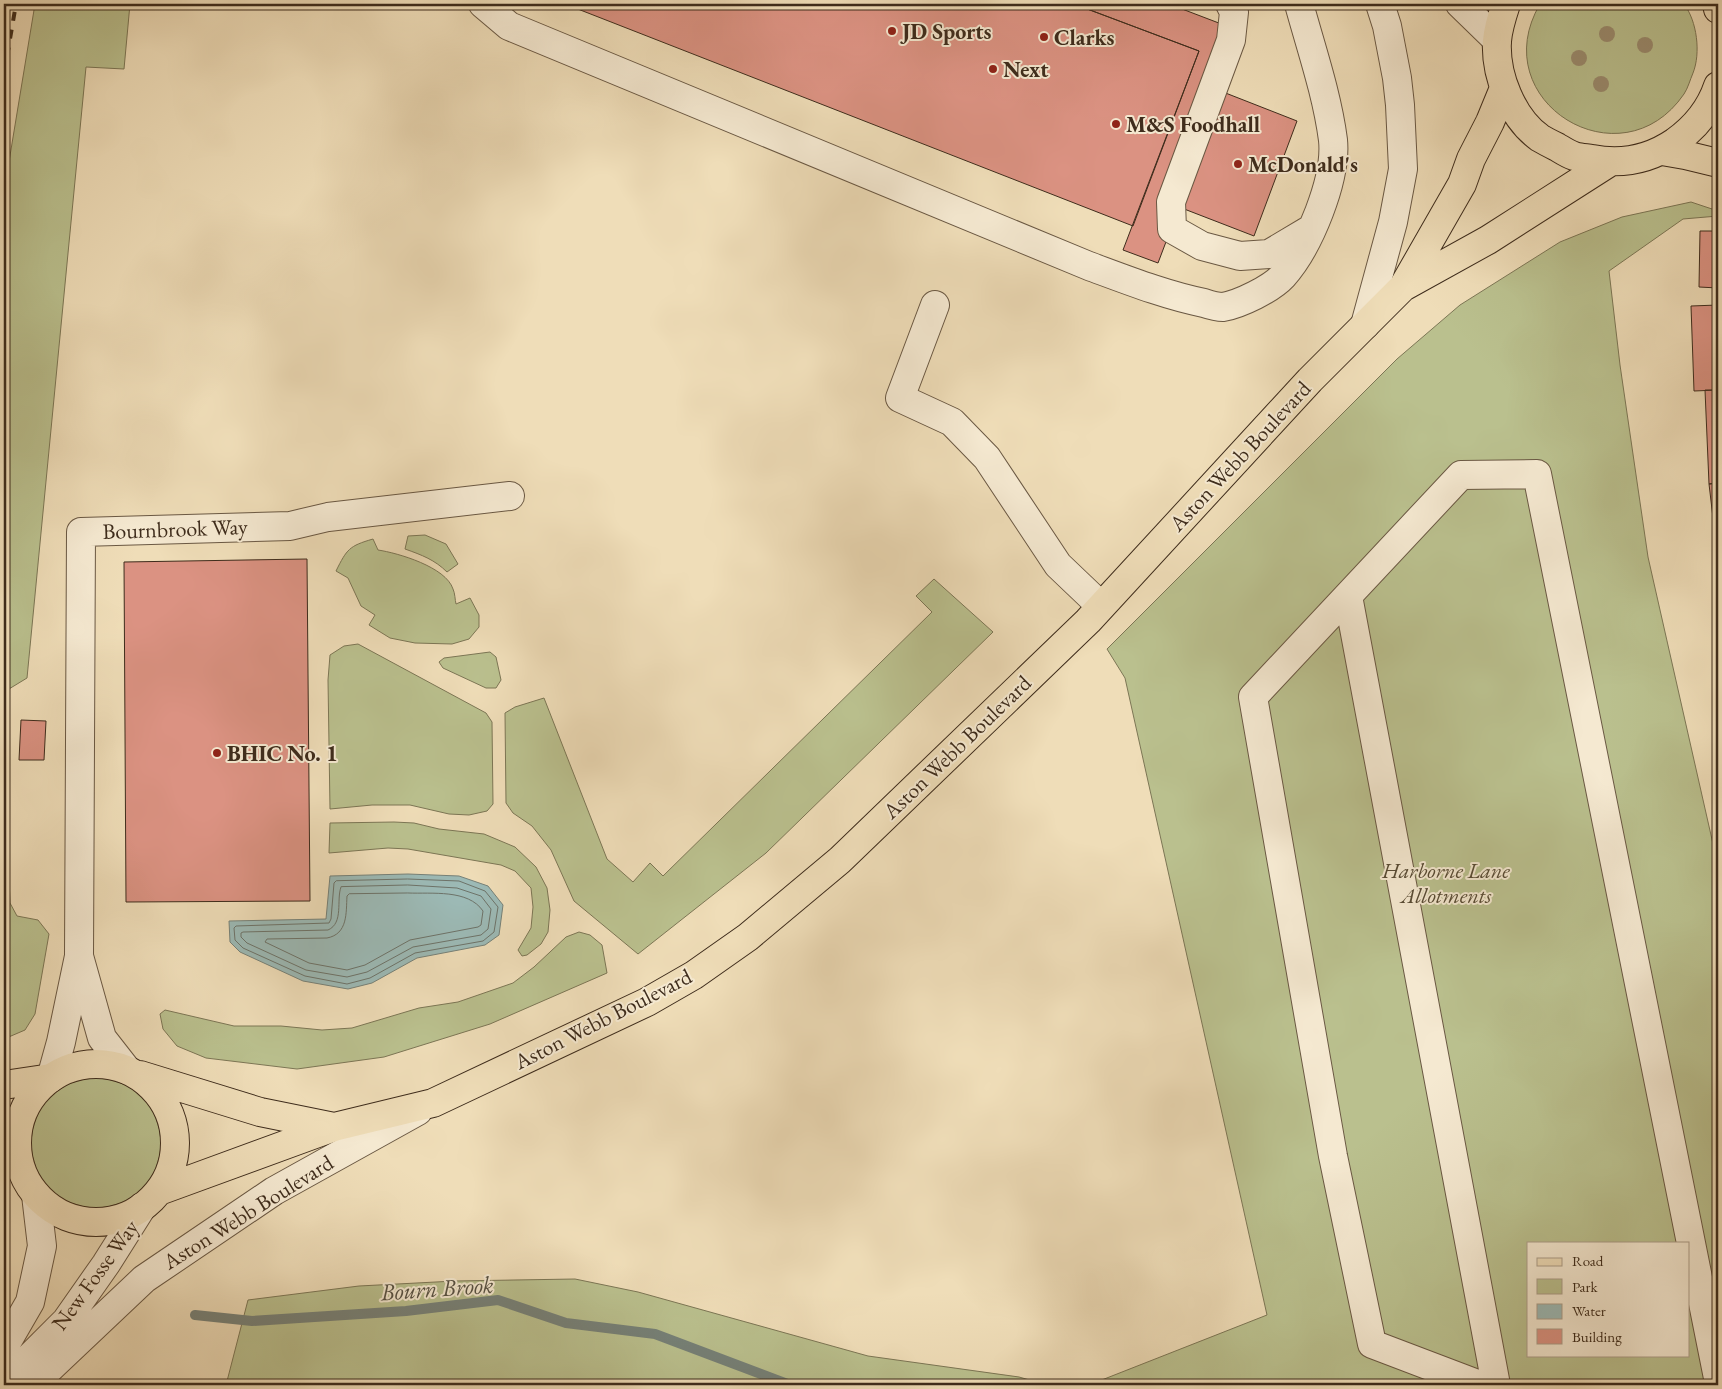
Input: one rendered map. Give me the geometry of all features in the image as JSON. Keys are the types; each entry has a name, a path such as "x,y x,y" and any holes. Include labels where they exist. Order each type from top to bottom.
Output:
{"main road":[{"path":"1506,4 1497,40 1497,59 1504,88 1518,115 1539,137 1573,156 1610,162 1635,160 1662,151 1690,132 1714,98 1718,86"},
{"path":"1717,4 1718,9"},
{"name":"Aston Webb Boulevard","path":"151,1199 334,1127 432,1103 647,1002 694,975 748,937 840,860 1101,606 1310,380 1403,287 1462,184 1471,159 1490,122 1504,88"},
{"path":"1662,151 1718,163"},
{"name":"Aston Webb Boulevard","path":"1403,287 1488,240 1610,162"},
{"path":"4,1085 51,1078 75,1067 102,1064 127,1070 148,1083 163,1101 173,1123 175,1147 170,1170 151,1199 121,1218 98,1222 74,1219 51,1208 32,1190 4,1172"},
{"name":"Aston Webb Boulevard","path":"127,1070 260,1112 334,1127"},
{"path":"32,1190 21,1169 17,1143 21,1118 33,1095 51,1078"}],"street":[{"path":"483,4 509,26 1089,266 1188,300 1222,307 1247,299 1282,277 1312,228 1322,206 1331,177 1333,141 1300,4"},
{"path":"1230,4 1234,12 1231,40 1170,202 1172,229 1202,246 1240,256 1269,254 1312,228"},
{"path":"1365,325 1393,222 1404,169 1397,78 1387,26 1380,4"},
{"path":"1460,4 1497,40"},
{"path":"935,305 900,398 952,422 987,458 1058,565 1101,606"},
{"path":"1480,1385 1372,1344 1333,1156 1253,696 1461,475 1537,474 1718,1378"},
{"name":"Bournbrook Way","path":"79,956 81,532 290,526 328,517 510,496"},
{"path":"1348,596 1496,1385"},
{"path":"79,956 102,1038 127,1070"},
{"path":"51,1078 61,1042 79,956"},
{"name":"Aston Webb Boulevard","path":"144,1279 274,1191 432,1103"},
{"name":"New Fosse Way","path":"4,1348 30,1302 42,1246 32,1190"},
{"name":"New Fosse Way","path":"4,1383 66,1321 151,1199"},
{"name":"New Fosse Way","path":"32,1385 144,1279"}],"green space":[{"path":"35,4 130,4 124,69 86,67 27,678 4,692 4,192"},
{"path":"1540,4 1684,4 1695,28 1697,56 1688,87 1684,94 1657,121 1627,132 1596,132 1567,120 1544,99 1530,72 1527,39"},
{"name":"Harborne Lane Allotments","path":"1691,202 1718,211 1718,216 1683,219 1609,271 1620,365 1648,557 1718,866 1718,1385 1089,1385 1267,1315 1125,678 1107,649 1397,359 1460,305 1560,242 1622,217"},
{"path":"425,535 446,544 458,564 447,572 428,558 405,549 408,536"},
{"path":"373,539 378,550 420,562 441,574 449,581 453,589 456,604 470,598 479,615 479,627 469,639 452,644 415,643 390,638 369,625 375,615 361,606 348,578 336,571 350,549"},
{"path":"934,579 993,632 766,853 638,954 574,901 551,850 532,826 513,813 506,803 505,713 515,707 544,698 607,859 633,882 650,863 663,876 932,612 916,596"},
{"path":"358,644 486,713 492,722 493,804 487,811 469,815 449,814 410,805 372,805 330,809 328,680 330,655 344,646"},
{"path":"490,652 496,657 501,680 496,688 486,688 443,668 439,662 444,658"},
{"path":"4,752 10,903 17,916 38,920 49,934 35,1014 25,1030 4,1039"},
{"path":"330,823 414,823 439,829 484,834 515,847 536,867 547,888 550,910 548,932 541,944 527,955 522,956 518,950 531,928 533,907 531,888 515,871 501,865 408,849 388,848 329,853"},
{"path":"579,932 590,935 602,945 607,973 490,1024 384,1057 297,1069 206,1058 177,1046 163,1029 160,1014 165,1010 234,1026 281,1026 322,1030 352,1028 419,1008 458,1002 513,983 534,967 566,937"},
{"path":"96,1078 109,1079 121,1083 142,1097 156,1118 160,1130 160,1156 156,1168 142,1189 121,1203 109,1207 96,1208 83,1207 71,1203 50,1189 36,1168 32,1156 31,1143 32,1130 36,1118 50,1097 71,1083 83,1079"},
{"path":"575,1279 638,1292 868,1356 1019,1377 1047,1385 226,1385 248,1300 359,1286 455,1281"}],"water":[{"path":"408,874 459,876 488,886 503,905 499,935 485,945 417,958 372,983 348,989 303,981 240,952 230,942 229,921 326,919 330,876"}],"building":[{"path":"565,4 1074,4 1199,51 1133,226"},
{"path":"1074,4 1169,4 1245,33 1158,263 1123,250 1199,51"},
{"name":"McDonald's","path":"1223,92 1297,121 1254,236 1179,207"},
{"path":"1700,231 1718,231 1718,288 1699,287"},
{"path":"1718,305 1718,390 1694,391 1691,306"},
{"path":"1705,390 1718,390 1718,483 1709,484"},
{"path":"1718,483 1718,560 1709,484"},
{"name":"BHIC No. 1","path":"307,559 310,901 126,902 124,562"},
{"path":"21,720 46,721 44,760 19,760"}],"waterway":[{"name":"Bourn Brook","path":"195,1315 252,1321 406,1311 498,1300 566,1323 655,1334 790,1385"}],"railway":[{"path":"4,74 16,4"}],"place":[{"name":"JD Sports","path":"892,31"},
{"name":"Clarks","path":"1044,37"},
{"name":"Next","path":"993,69"},
{"name":"M&S Foodhall","path":"1116,124"},
{"name":"McDonald's","path":"1238,164"},
{"name":"BHIC No. 1","path":"217,753"}]}
